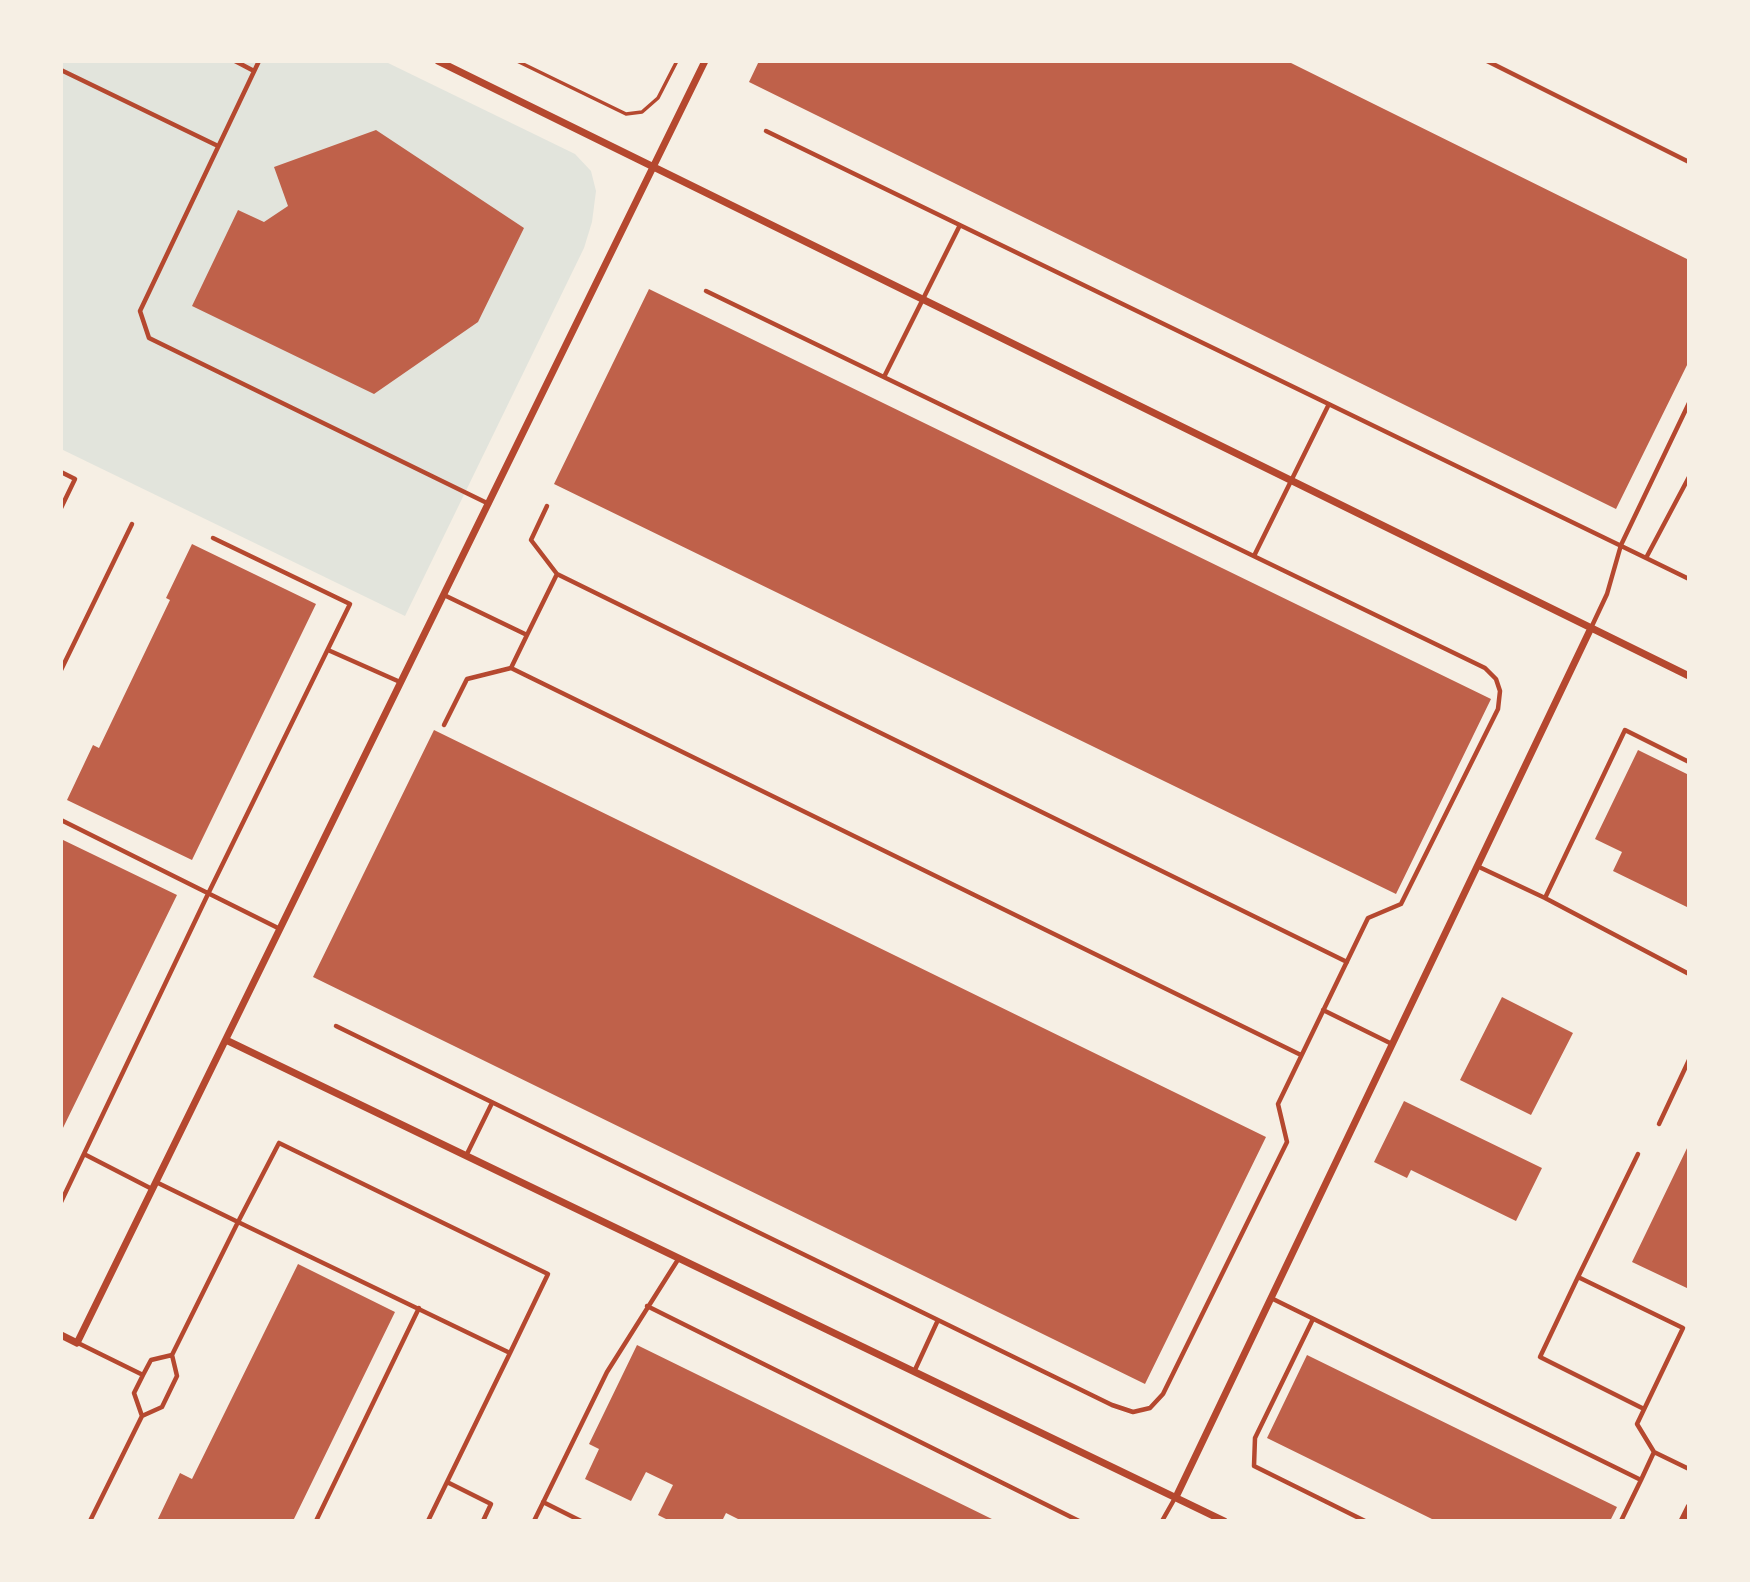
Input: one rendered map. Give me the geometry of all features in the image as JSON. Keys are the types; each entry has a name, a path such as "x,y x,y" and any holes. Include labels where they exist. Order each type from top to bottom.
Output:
{"street":[{"path":"438,61 1689,676"},
{"path":"61,1335 77,1343 705,61"},
{"path":"1176,1497 1591,628"},
{"path":"226,1040 1224,1521"},
{"path":"1682,1521 1689,1507"}],"lane":[{"path":"235,61 254,71"},
{"path":"259,61 139,311 149,338 489,504"},
{"path":"1487,61 1689,162"},
{"path":"61,70 218,146"},
{"path":"766,131 1689,579"},
{"path":"884,377 960,225"},
{"path":"336,1027 1112,1405 1133,1412 1150,1408 1163,1394 1287,1142 1278,1104 1368,918 1401,904 1497,709 1500,691 1496,679 1485,668 706,291"},
{"path":"1591,628 1607,594 1621,545 1689,403"},
{"path":"1254,556 1291,480 1310,448 1329,404"},
{"path":"61,472 75,479 61,508"},
{"path":"1646,558 1689,477"},
{"path":"547,506 531,540 557,574 1347,962"},
{"path":"61,670 132,524"},
{"path":"61,1202 350,604 213,538"},
{"path":"511,668 557,574"},
{"path":"444,595 527,635"},
{"path":"328,650 401,683"},
{"path":"444,725 467,680 511,668 1301,1055"},
{"path":"1545,898 1625,730 1689,762"},
{"path":"61,820 281,929"},
{"path":"1477,866 1545,898 1689,974"},
{"path":"1323,1010 1392,1044"},
{"path":"1659,1124 1689,1060"},
{"path":"466,1156 492,1103"},
{"path":"90,1521 142,1416 162,1407 177,1376 172,1355 279,1143 548,1274 428,1521"},
{"path":"84,1154 238,1222 510,1353"},
{"path":"1638,1154 1540,1357 1644,1409"},
{"path":"534,1521 607,1372 679,1258"},
{"path":"1578,1276 1683,1328 1637,1424 1654,1452 1689,1469"},
{"path":"1271,1298 1641,1480"},
{"path":"647,1307 1079,1521"},
{"path":"316,1521 418,1308"},
{"path":"1313,1319 1255,1438 1254,1466 1365,1521"},
{"path":"914,1371 939,1320"},
{"path":"77,1343 143,1375"},
{"path":"142,1416 134,1393 151,1360 172,1355"},
{"path":"1621,1521 1654,1452"},
{"path":"447,1482 491,1504 483,1521"},
{"path":"1162,1521 1176,1497"},
{"path":"543,1503 581,1521"}],"path":[{"path":"517,61 626,114 642,112 659,98 677,61"}],"shaded area":[{"path":"61,61 384,61 575,154 591,171 596,191 592,222 584,248 405,616 61,449"}],"building":[{"path":"759,61 1287,61 1689,260 1689,361 1616,509 749,82"},
{"path":"376,130 524,228 478,322 374,394 192,306 238,210 264,222 288,206 274,167"},
{"path":"649,289 1491,699 1396,894 554,484"},
{"path":"192,544 316,604 192,860 67,800 93,745 99,748 170,600 166,598"},
{"path":"434,730 1266,1137 1145,1384 313,977"},
{"path":"1638,750 1689,775 1689,908 1613,871 1622,852 1595,839"},
{"path":"61,839 177,895 61,1132"},
{"path":"1502,997 1573,1033 1531,1115 1460,1080"},
{"path":"1404,1101 1542,1168 1516,1221 1411,1170 1407,1178 1374,1162"},
{"path":"1689,1144 1689,1289 1632,1262"},
{"path":"298,1264 395,1312 293,1521 157,1521 180,1473 192,1479"},
{"path":"637,1345 996,1521 742,1521 726,1513 722,1521 670,1521 658,1515 673,1485 646,1472 631,1501 585,1479 599,1449 589,1444"},
{"path":"1307,1355 1617,1507 1610,1521 1436,1521 1267,1438"}]}
